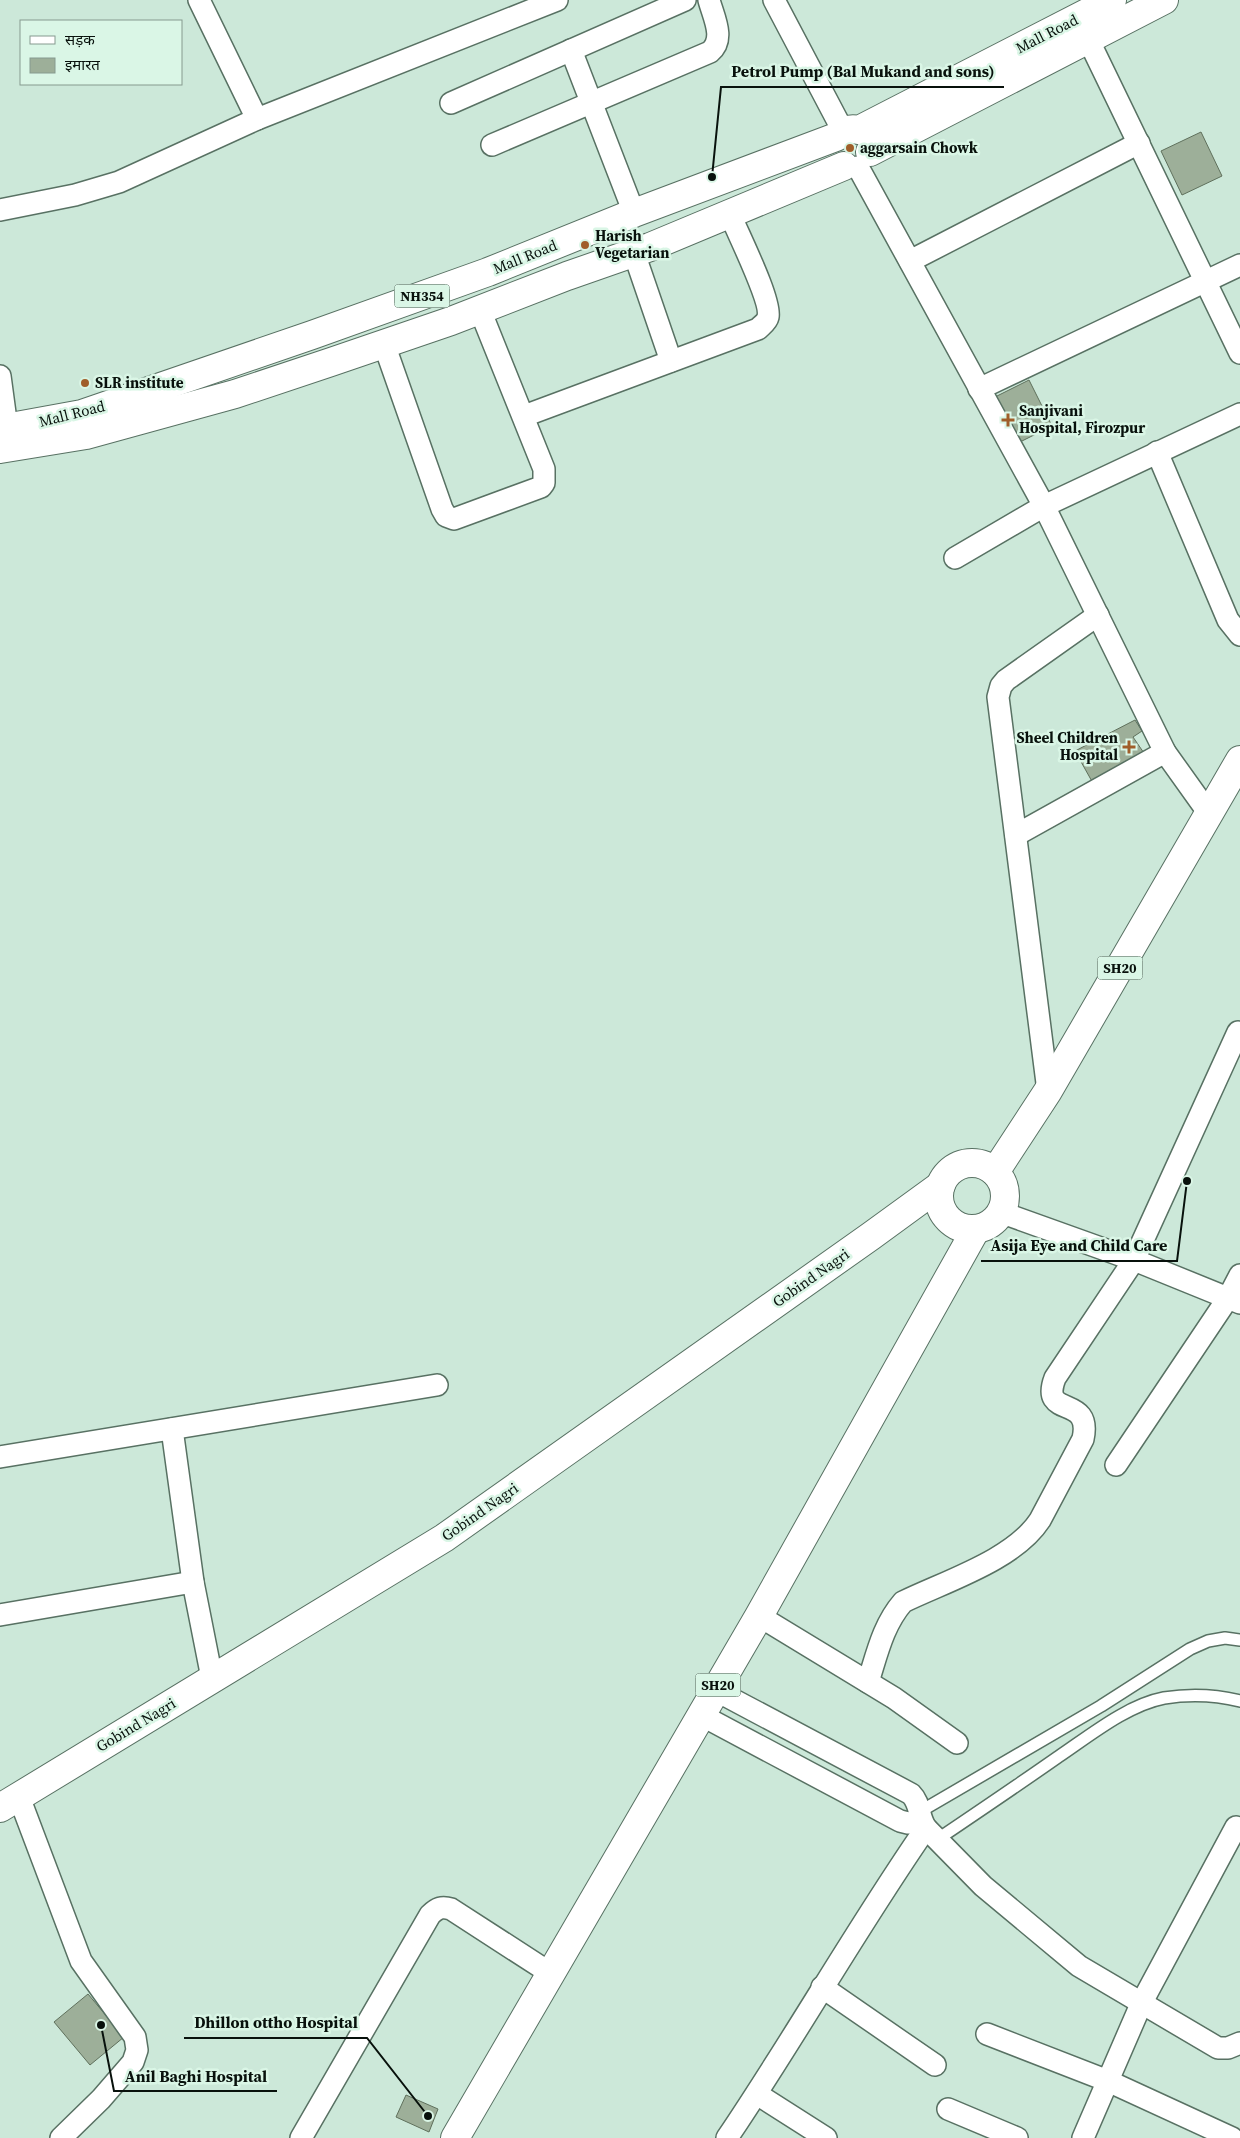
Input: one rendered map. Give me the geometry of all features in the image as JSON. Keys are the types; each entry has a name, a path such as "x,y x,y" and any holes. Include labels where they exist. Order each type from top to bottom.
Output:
{"main road":[{"name":"Mall Road","path":"2,435 82,414 488,272 634,213 852,147 1112,0"},
{"name":"NH354","path":"852,147 1088,40 1164,0"},
{"path":"2,435 86,435 235,394 384,344 634,253 730,214 852,147"},
{"name":"SH20","path":"995,1172 1048,1092 1210,815 1240,760"},
{"path":"976,1229 964,1228 954,1224 940,1207 938,1195 940,1184 950,1171 965,1163 981,1164 995,1172 1001,1180 1004,1190 1004,1201 1000,1212"},
{"name":"Gobind Nagri","path":"9,1802 444,1538 871,1236 940,1184"},
{"name":"SH20","path":"455,2138 759,1616 976,1229 986,1226 1000,1212"}],"street":[{"path":"199,0 257,119"},
{"path":"0,210 75,195 118,182 257,119 556,0"},
{"path":"451,103 685,0"},
{"path":"492,145 710,52 717,44 718,30 709,0"},
{"path":"774,0 910,261 1044,506 1165,752 1210,815"},
{"path":"1088,40 1240,353"},
{"path":"571,50 634,213"},
{"path":"910,261 1139,143"},
{"path":"524,416 758,328 768,316 766,297 730,214"},
{"path":"634,253 672,361"},
{"path":"979,389 1240,266"},
{"path":"384,344 442,509 446,516 454,519 541,487 544,483 544,469 480,310"},
{"path":"0,376 2,435"},
{"path":"954,558 1044,506 1240,414"},
{"path":"1157,452 1228,620 1240,635"},
{"path":"1048,1092 998,697 1001,686 1006,680 1098,615"},
{"path":"1016,835 1165,752"},
{"path":"868,1682 886,1626 892,1614 903,1602 1004,1554 1032,1532 1040,1520 1083,1439 1085,1430 1085,1421 1081,1415 1054,1400 1051,1390 1056,1378 1134,1260 1238,1032"},
{"path":"1000,1212 1134,1260 1234,1301"},
{"path":"1116,1465 1234,1301 1240,1275"},
{"path":"0,1457 437,1384"},
{"path":"172,1429 193,1582 212,1678"},
{"path":"0,1616 193,1582"},
{"path":"759,1616 868,1682 957,1743"},
{"path":"715,1690 911,1794 916,1799 926,1825 982,1886 1079,1966 1218,2048 1228,2048 1240,2043"},
{"path":"700,1715 900,1821 926,1825"},
{"path":"9,1802 81,1961 135,2038 138,2050 133,2062 101,2099 61,2138"},
{"path":"727,2138 757,2094 884,1888 926,1825"},
{"path":"1083,2138 1142,2002 1236,1827"},
{"path":"301,2138 436,1909 443,1907 451,1909 550,1973"},
{"path":"822,1988 935,2065"},
{"path":"987,2034 1108,2080 1232,2138"},
{"path":"757,2094 826,2138"},
{"path":"948,2109 1017,2138"}],"lane":[{"path":"926,1825 1190,1648 1208,1641 1225,1638 1240,1640"},
{"path":"926,1825 1134,1709 1163,1698 1189,1696 1217,1696 1240,1701"}],"building":[{"path":"1201,132 1222,176 1182,195 1161,151"},
{"path":"1029,380 1052,426 1012,446 989,400"},
{"path":"1135,720 1142,731 1133,737 1146,756 1094,785 1075,751"},
{"path":"88,1994 124,2037 90,2065 54,2022"},
{"path":"406,2095 438,2109 429,2132 396,2117"}],"place":[{"name":"aggarsain Chowk","path":"850,148"},
{"name":"Petrol Pump (Bal Mukand and sons)","path":"712,177"},
{"name":"Harish Vegetarian","path":"585,245"},
{"name":"SLR institute","path":"85,383"},
{"name":"Sanjivani Hospital, Firozpur","path":"1008,420"},
{"name":"Sheel Children Hospital","path":"1129,747"},
{"name":"Asija Eye and Child Care","path":"1187,1181"},
{"name":"Anil Baghi Hospital","path":"101,2025"},
{"name":"Dhillon ottho Hospital","path":"428,2116"}]}
